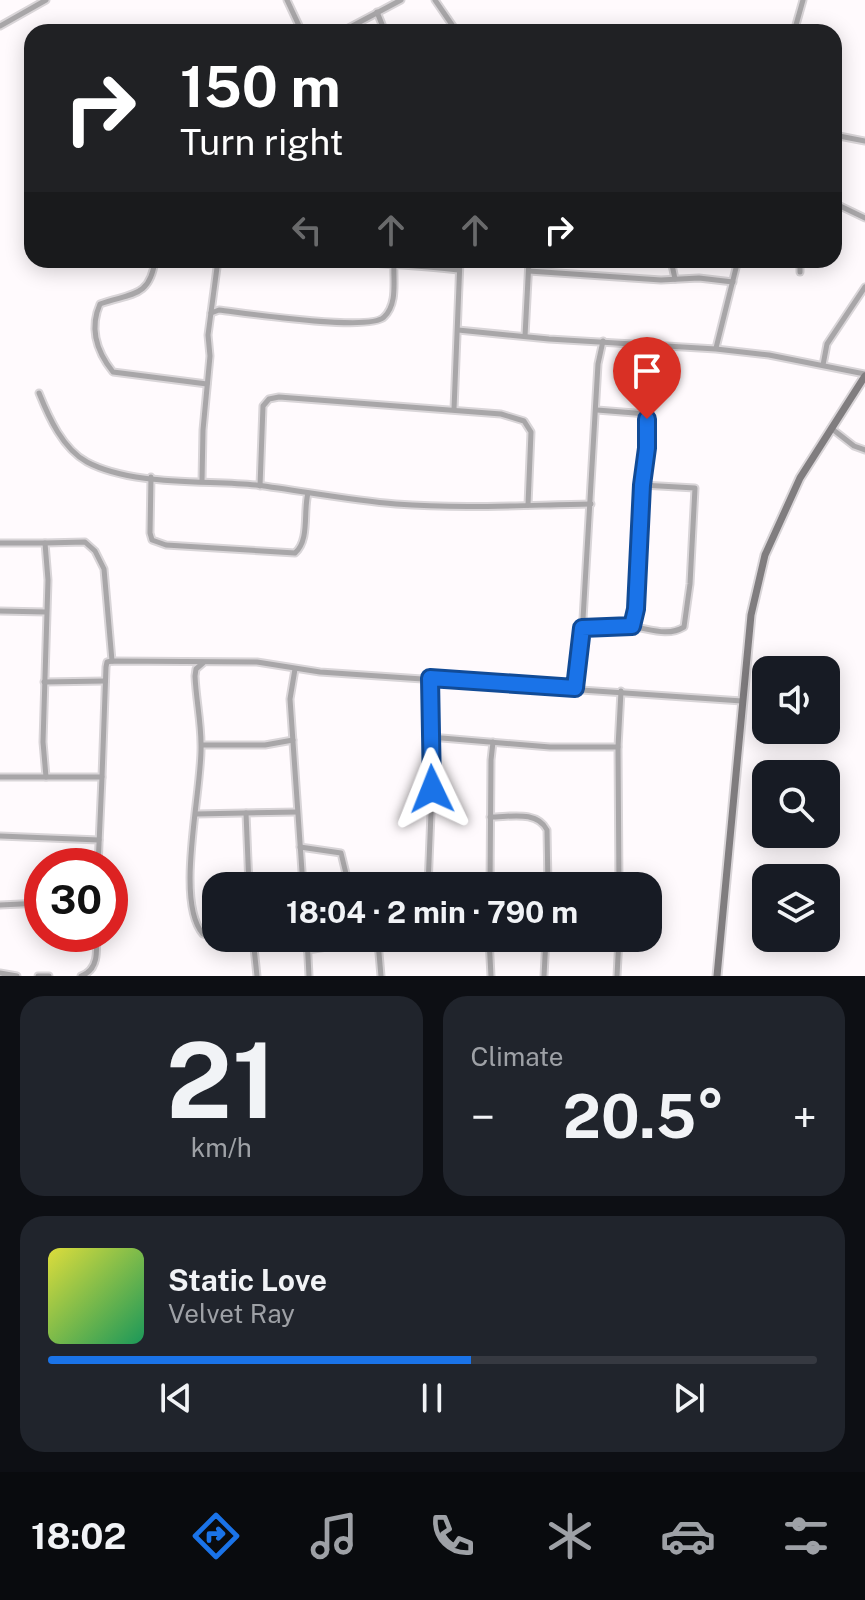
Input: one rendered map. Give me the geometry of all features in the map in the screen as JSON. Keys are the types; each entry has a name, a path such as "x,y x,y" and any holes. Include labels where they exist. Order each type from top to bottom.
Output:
{"main road":[{"path":"717,976 751,615 765,555 800,478 864,379"}],"street":[{"path":"0,26 46,0"},
{"path":"287,0 298,24"},
{"path":"355,24 401,0"},
{"path":"435,0 452,24"},
{"path":"796,24 803,0"},
{"path":"377,12 382,24"},
{"path":"842,137 865,141"},
{"path":"842,207 865,218"},
{"path":"153,268 151,280 145,288 134,295 100,304 94,325 97,345 113,372 207,384"},
{"path":"202,481 210,356 208,335 217,268"},
{"path":"211,313 219,310 353,324 376,322 384,317 393,300 394,268"},
{"path":"437,268 458,270 454,409"},
{"path":"673,268 675,279"},
{"path":"716,349 736,268"},
{"path":"525,336 529,271 733,282"},
{"path":"823,365 827,344 865,287"},
{"path":"458,330 716,349 823,365 864,379"},
{"path":"575,688 591,504 598,364 603,341"},
{"path":"39,393 54,425 76,455 104,469 151,477 423,505 493,507 591,504"},
{"path":"260,486 263,406 269,399 279,397 454,409 515,416 529,427 528,505"},
{"path":"597,410 647,414 636,609 632,626"},
{"path":"831,428 854,446 865,450"},
{"path":"151,477 150,533 152,540 166,545 295,553 304,537 308,493"},
{"path":"582,628 632,626 644,630 676,631 684,627 695,488 642,485"},
{"path":"0,534 3,543 85,542 101,559 112,661"},
{"path":"45,543 43,742 46,777"},
{"path":"0,611 46,612"},
{"path":"202,932 196,923 190,860 202,745 195,676 198,667 208,661"},
{"path":"99,848 107,662 257,662 295,669 742,701"},
{"path":"295,669 290,699 302,872"},
{"path":"429,872 432,789 430,678"},
{"path":"44,682 105,681"},
{"path":"619,872 621,691"},
{"path":"430,737 550,747 618,747"},
{"path":"202,745 252,745 293,740"},
{"path":"490,872 493,742"},
{"path":"0,777 102,777"},
{"path":"196,814 297,812"},
{"path":"246,813 248,872"},
{"path":"490,817 527,816 540,819 547,830 548,872"},
{"path":"0,836 99,840"},
{"path":"300,847 341,853 346,872"},
{"path":"0,905 24,904"},
{"path":"81,976 88,974 94,966 95,952"},
{"path":"254,952 257,976"},
{"path":"307,952 309,976"},
{"path":"379,952 381,976"},
{"path":"490,952 491,976"},
{"path":"544,976 545,952"},
{"path":"617,976 618,952"},
{"path":"0,973 17,976"},
{"path":"38,976 49,976"}],"route":[{"path":"432,789 430,678 575,688 582,628 632,626 636,609 647,419"}]}
